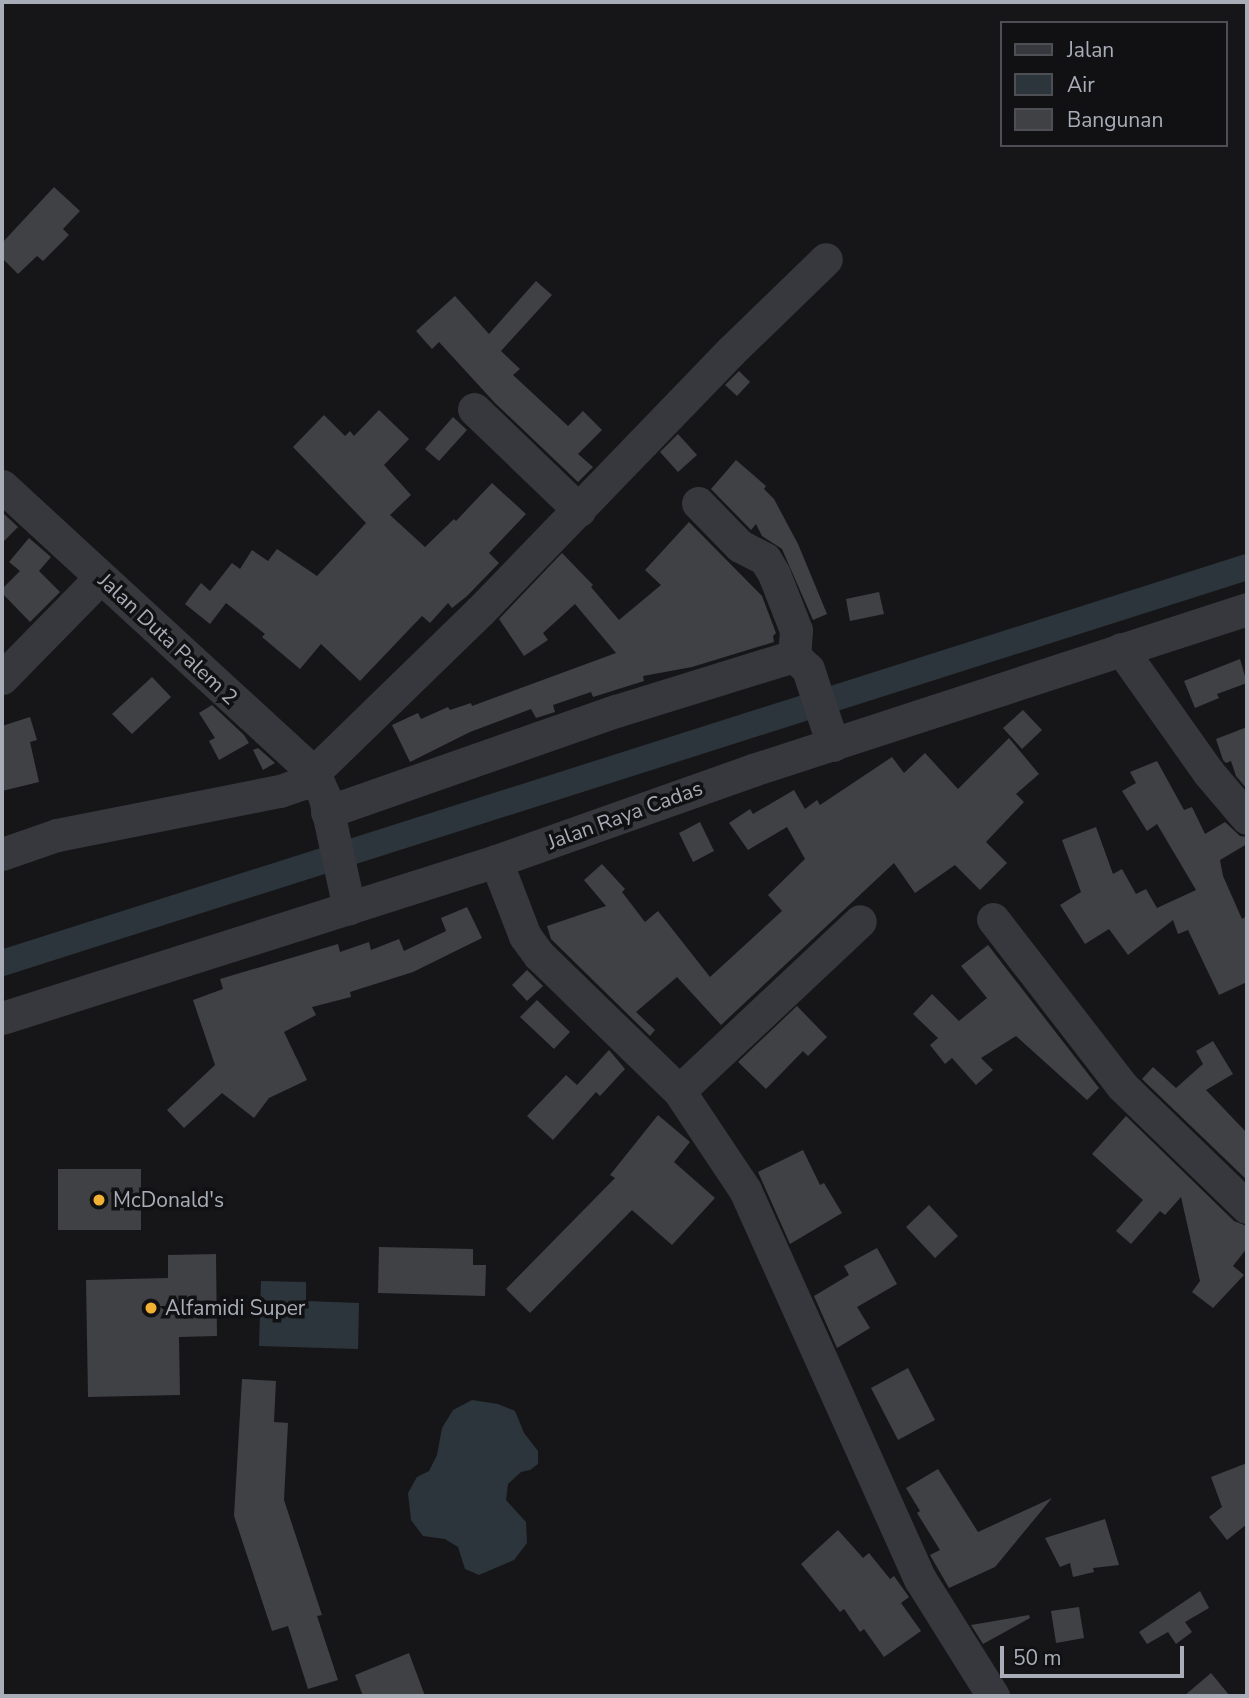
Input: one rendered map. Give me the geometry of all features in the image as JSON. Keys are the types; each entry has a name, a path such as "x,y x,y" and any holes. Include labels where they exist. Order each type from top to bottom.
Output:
{"street":[{"path":"323,801 579,510 722,360 826,259"},
{"path":"474,409 579,510"},
{"name":"Jalan Duta Palem 2","path":"2,486 100,578 323,801"},
{"path":"698,503 740,546 765,559 782,590 796,630 801,662 830,736"},
{"path":"2,678 100,578"},
{"name":"Jalan Raya Cadas","path":"2,1018 348,899 496,861 753,769 830,736 1247,610"},
{"path":"1121,649 1208,772 1247,818"},
{"path":"323,801 616,711 801,662"},
{"path":"2,854 57,835 280,792 303,783 323,801 348,899"},
{"path":"496,861 525,936 539,955 679,1091 745,1190 920,1578 993,1696"},
{"path":"993,919 1122,1086 1247,1207"},
{"path":"679,1091 860,920"}],"water":[{"path":"261,1281 306,1282 306,1301 359,1303 358,1349 259,1346"},
{"path":"472,1400 498,1404 515,1411 524,1433 538,1451 538,1464 521,1472 508,1484 506,1500 526,1522 527,1543 514,1560 479,1575 465,1569 458,1547 445,1539 423,1536 411,1520 408,1493 417,1477 429,1471 437,1455 442,1428 453,1410"}],"building":[{"path":"54,187 80,211 63,229 69,235 43,261 37,256 18,274 2,258 2,243"},
{"path":"536,281 552,295 501,351 520,369 513,375 568,426 583,411 602,430 578,454 593,467 578,482 495,403 439,342 432,349 416,331 455,296 489,334"},
{"path":"739,371 750,382 737,396 725,385"},
{"path":"379,410 409,439 384,465 411,495 390,515 425,547 454,519 456,521 492,483 526,514 489,553 499,563 467,596 452,608 448,603 430,623 422,616 360,681 321,644 300,669 262,637 265,634 226,603 210,624 185,604 201,583 210,591 232,563 240,569 252,550 268,561 277,549 317,576 366,523 293,447 324,415 345,436 350,431 354,436"},
{"path":"453,417 467,430 439,461 425,449"},
{"path":"678,434 697,455 678,472 660,452"},
{"path":"736,460 766,486 764,489 774,499 798,544 827,614 813,620 782,549 762,536 756,524 751,530 711,489"},
{"path":"2,512 18,527 2,543"},
{"path":"689,522 762,596 776,633 773,636 774,642 692,667 643,676 644,681 593,697 591,692 553,705 555,712 536,718 531,709 470,732 410,762 392,725 418,713 421,719 448,707 450,710 471,703 472,706 616,653 575,604 543,633 548,640 524,656 499,619 562,553 593,585 591,587 619,620 661,585 645,570"},
{"path":"29,538 51,557 39,571 60,592 30,622 2,593 2,589 20,571 9,562"},
{"path":"879,592 884,614 850,621 846,599"},
{"path":"1240,659 1247,683 1217,694 1219,698 1195,708 1184,681"},
{"path":"152,677 171,697 132,734 112,714"},
{"path":"212,705 249,743 219,760 209,741 215,738 199,713"},
{"path":"1023,710 1042,730 1022,749 1003,728"},
{"path":"30,717 37,740 30,742 39,782 2,791 2,726"},
{"path":"1247,727 1247,789 1236,776 1231,761 1226,763 1223,760 1216,739"},
{"path":"1009,738 1039,774 1016,794 1024,802 986,842 1007,863 980,890 955,865 915,893 894,863 721,1025 677,977 636,1012 655,1030 650,1036 551,939 547,926 606,906 584,880 602,864 625,889 622,892 645,922 658,911 710,977 782,911 768,895 805,859 787,827 748,850 729,823 750,809 753,814 794,790 805,809 817,800 820,805 892,757 904,773 925,753 958,789"},
{"path":"258,748 275,763 263,770 253,750"},
{"path":"1157,761 1184,810 1192,807 1205,834 1225,822 1240,836 1247,837 1247,844 1220,860 1223,876 1242,919 1247,916 1247,982 1219,995 1188,930 1178,934 1173,920 1128,955 1109,929 1085,944 1060,905 1081,892 1062,840 1096,827 1113,874 1122,869 1136,894 1146,889 1157,908 1196,890 1157,824 1147,831 1122,791 1136,783 1130,772"},
{"path":"700,822 714,851 693,862 679,833"},
{"path":"467,907 482,938 413,972 350,992 351,997 312,1007 316,1015 284,1032 307,1080 269,1098 254,1118 222,1093 184,1128 167,1110 215,1065 193,1000 223,989 220,979 338,944 340,952 369,942 371,950 399,939 404,951 446,931 441,918"},
{"path":"988,945 1099,1088 1087,1100 1016,1036 981,1058 993,1070 976,1085 952,1058 945,1064 930,1045 938,1038 913,1014 932,994 959,1021 987,998 961,966"},
{"path":"527,970 543,986 527,1001 512,985"},
{"path":"537,1000 570,1032 554,1049 520,1017"},
{"path":"797,1006 827,1037 808,1056 803,1051 766,1089 738,1062"},
{"path":"1213,1041 1233,1074 1206,1090 1247,1133 1247,1180 1142,1079 1153,1067 1176,1088 1203,1064 1196,1051"},
{"path":"609,1050 625,1069 600,1096 596,1092 553,1140 527,1116 566,1075 577,1085"},
{"path":"658,1115 690,1142 674,1162 715,1198 672,1245 632,1210 530,1313 506,1289 615,1178 610,1175"},
{"path":"1126,1116 1234,1221 1247,1226 1247,1248 1233,1266 1244,1275 1213,1308 1192,1292 1200,1281 1181,1197 1165,1215 1160,1211 1131,1244 1116,1231 1143,1200 1092,1154"},
{"path":"803,1150 820,1185 824,1183 842,1213 790,1244 758,1172"},
{"name":"McDonald's","path":"58,1169 141,1169 141,1230 58,1230"},
{"path":"929,1205 958,1236 935,1258 906,1227"},
{"path":"379,1247 473,1249 473,1265 486,1265 485,1296 378,1293"},
{"path":"877,1248 897,1284 857,1307 870,1328 837,1348 814,1296 849,1275 844,1266"},
{"name":"Alfamidi Super","path":"216,1254 217,1336 179,1337 180,1395 88,1397 86,1280 168,1278 168,1255"},
{"path":"908,1368 935,1420 898,1440 871,1388"},
{"path":"242,1379 276,1381 274,1422 288,1423 284,1500 322,1615 317,1616 338,1680 308,1689 288,1626 272,1631 234,1516"},
{"path":"1247,1463 1247,1524 1227,1540 1209,1517 1222,1507 1211,1477"},
{"path":"938,1469 978,1532 1052,1498 995,1567 949,1588 930,1555 940,1550 917,1513 920,1511 906,1488"},
{"path":"1105,1519 1119,1565 1093,1568 1094,1572 1073,1577 1070,1563 1060,1567 1045,1538"},
{"path":"838,1530 863,1558 869,1553 890,1579 894,1576 909,1597 901,1603 921,1631 884,1657 864,1629 860,1632 844,1609 840,1612 801,1564"},
{"path":"1200,1591 1209,1608 1185,1622 1192,1632 1176,1644 1168,1632 1147,1644 1139,1632"},
{"path":"1079,1607 1084,1638 1056,1643 1051,1611"},
{"path":"1029,1615 1030,1618 983,1644 971,1625"},
{"path":"409,1653 425,1696 363,1696 355,1675"},
{"path":"1211,1673 1230,1696 1184,1696"}],"waterway":[{"path":"2,963 1247,567"}],"place":[{"name":"McDonald's","path":"99,1200"},
{"name":"Alfamidi Super","path":"151,1308"}]}
